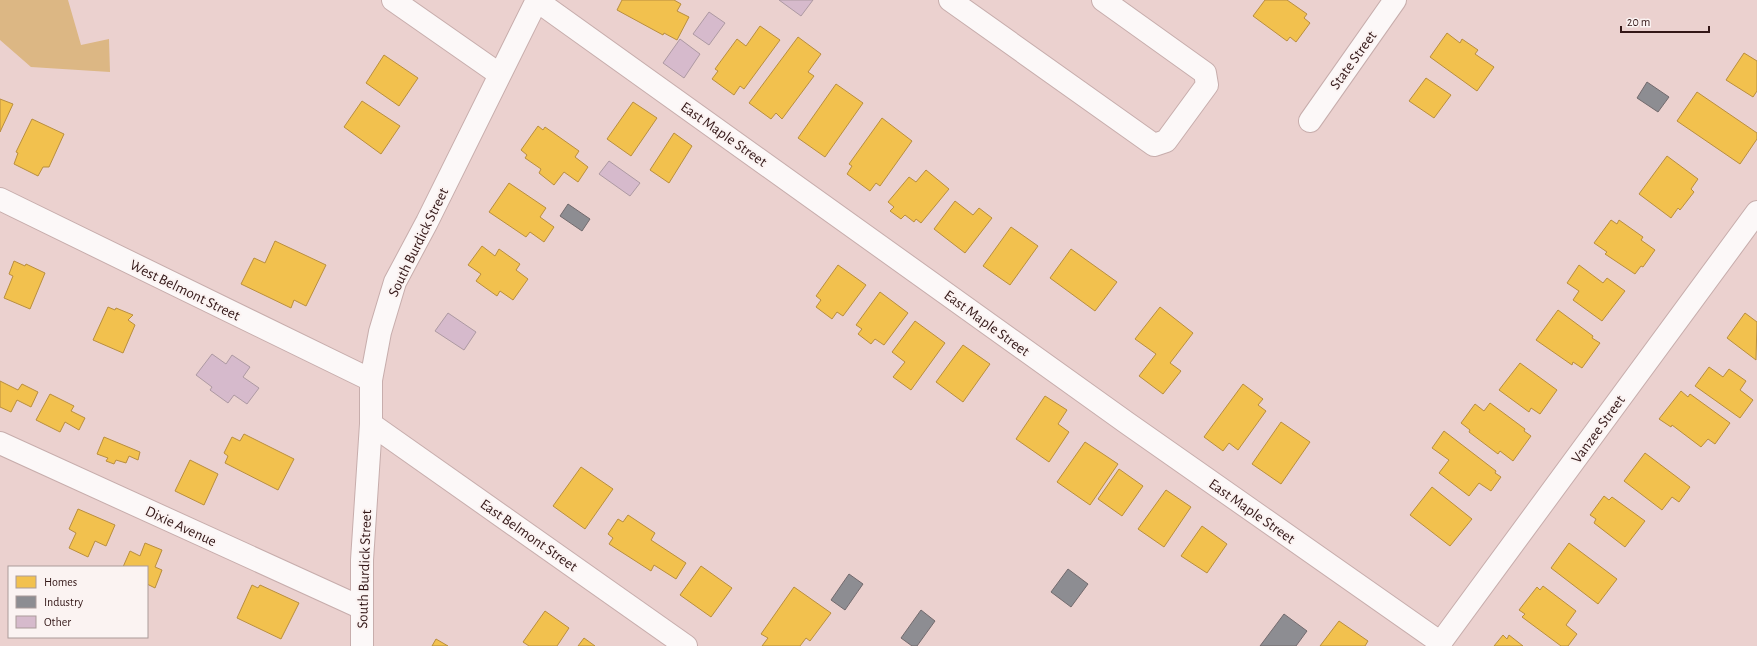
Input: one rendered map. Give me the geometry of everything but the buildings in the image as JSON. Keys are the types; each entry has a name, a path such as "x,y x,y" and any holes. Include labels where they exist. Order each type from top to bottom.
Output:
{"street":[{"path":"393,0 500,74"},
{"name":"South Burdick Street","path":"362,646 362,560 371,424 371,380 380,332 395,282 427,222 536,0"},
{"name":"East Maple Street","path":"536,0 1127,423 1439,644"},
{"path":"950,0 1154,145 1166,141 1208,85 1205,73 1103,0"},
{"name":"State Street","path":"1310,120 1395,0"},
{"name":"West Belmont Street","path":"0,199 371,380"},
{"name":"Vanzee Street","path":"1439,644 1757,212"},
{"name":"East Belmont Street","path":"371,424 686,646"},
{"name":"Dixie Avenue","path":"0,443 362,608"}],"shaded area":[{"path":"0,0 68,0 81,45 109,39 110,72 31,67 0,40"}]}
